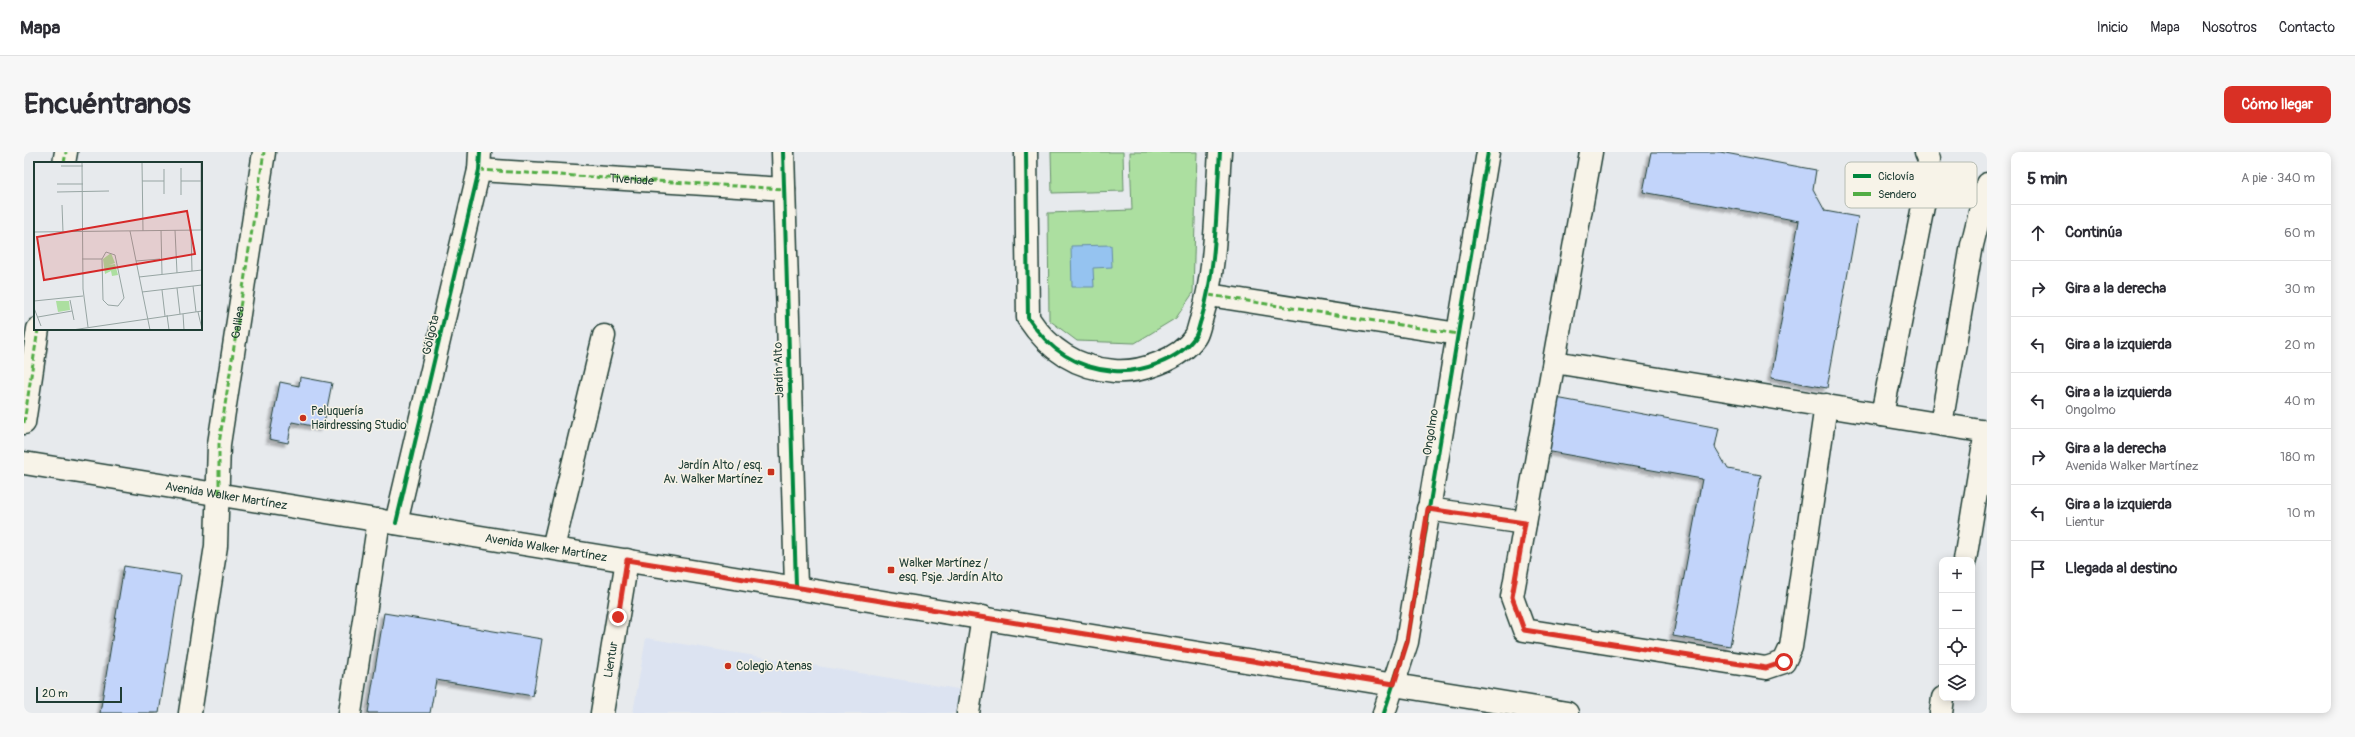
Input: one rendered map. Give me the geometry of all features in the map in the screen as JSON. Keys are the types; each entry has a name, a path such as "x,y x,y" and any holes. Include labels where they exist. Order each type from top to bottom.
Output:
{"street":[{"path":"64,162 66,152"},
{"name":"Galilea","path":"190,713 216,546 219,494 218,444 264,152"},
{"name":"Jardín Alto","path":"783,152 796,586"},
{"path":"1026,152 1028,318 1038,333 1052,347 1067,358 1090,367 1123,372 1144,368 1163,362 1180,351 1196,337 1209,295 1220,152"},
{"name":"Ongolmo","path":"1384,713 1407,642 1488,152"},
{"path":"1591,152 1512,597 1524,630 1766,668 1784,662 1791,646 1826,406"},
{"path":"1926,152 1929,162"},
{"name":"Tiveriade","path":"480,161 784,189"},
{"name":"Gólgota","path":"350,713 388,521 480,161"},
{"path":"1941,424 1972,245 1987,184"},
{"path":"1882,414 1923,208"},
{"path":"1209,295 1458,334"},
{"path":"24,423 38,330"},
{"path":"553,548 604,336"},
{"path":"1554,362 1986,431 1965,557"},
{"name":"Avenida Walker Martínez","path":"24,463 796,586 1567,713"},
{"path":"1428,509 1525,523"},
{"name":"Lientur","path":"602,713 627,560"},
{"path":"968,713 983,618"},
{"path":"1941,713 1943,701"}],"shaded area":[{"name":"Colegio Atenas","path":"646,638 982,693 979,713 633,713"}],"green space":[{"path":"1051,152 1123,152 1124,191 1052,193"},
{"path":"1130,152 1197,152 1193,293 1176,318 1135,343 1077,341 1049,320 1048,213 1132,210"}],"water":[{"path":"1111,245 1112,267 1093,268 1094,287 1072,287 1071,246"}],"building":[{"path":"1651,152 1720,152 1816,170 1813,189 1825,211 1858,217 1827,388 1771,378 1799,221 1643,192"},
{"path":"300,377 332,383 323,428 292,422 288,443 269,439 280,382 299,386"},
{"path":"1556,398 1719,428 1715,447 1728,469 1761,475 1730,646 1673,636 1702,479 1546,451"},
{"path":"124,566 181,575 159,713 100,713"},
{"path":"384,613 542,639 533,696 436,680 430,713 368,713"}],"marked path":[{"path":"64,162 66,152"},
{"path":"219,494 219,444 264,152"},
{"path":"479,170 784,189"},
{"path":"1209,295 1458,334"},
{"path":"24,423 38,330"}],"cycle path":[{"path":"396,523 479,170 480,152"},
{"path":"783,152 796,586"},
{"path":"1026,152 1028,318 1045,339 1054,348 1065,355 1087,366 1114,371 1136,370 1159,363 1179,352 1188,345 1197,333 1206,300 1213,258 1220,152"},
{"path":"1384,713 1407,642 1488,152"}],"place":[{"name":"Peluquería Hairdressing Studio","path":"303,418"},
{"name":"Jardín Alto / esq. Av. Walker Martínez","path":"771,472"},
{"name":"Walker Martínez / esq. Psje. Jardín Alto","path":"891,570"},
{"name":"Colegio Atenas","path":"728,666"}],"route":[{"path":"618,617 627,560 796,586 983,618 1394,684 1407,642 1428,509 1525,523 1512,597 1524,630 1766,668 1784,662"}]}
